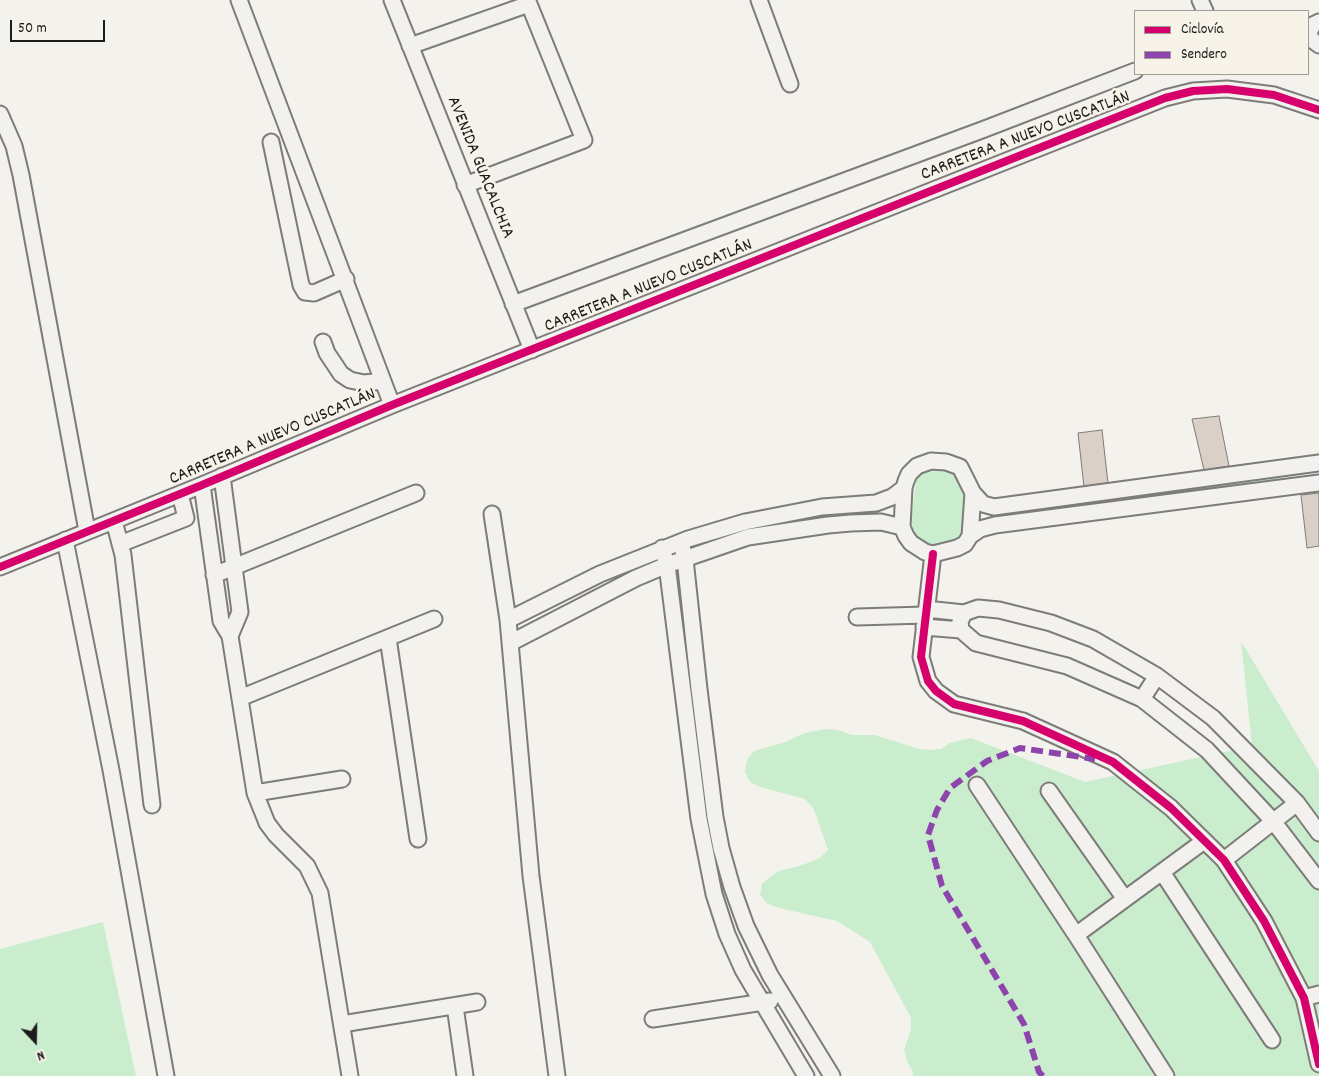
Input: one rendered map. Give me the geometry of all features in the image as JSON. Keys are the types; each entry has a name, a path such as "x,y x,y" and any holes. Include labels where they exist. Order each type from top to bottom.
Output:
{"street":[{"path":"239,0 392,405"},
{"name":"AVENIDA GUACALCHIA","path":"392,0 532,350"},
{"path":"759,0 790,84"},
{"path":"410,46 529,4 581,131 584,140 466,185"},
{"path":"1319,22 1313,25 1309,32 1311,39 1319,45"},
{"path":"513,304 964,137 1134,71"},
{"name":"CARRETERA A NUEVO CUSCATLÁN","path":"0,567 392,405 1165,98 1193,91 1227,89 1274,95 1319,110"},
{"path":"0,114 14,146 21,175 87,531"},
{"path":"271,142 301,285 305,292 314,293 346,279"},
{"path":"324,342 327,353 341,374 350,380 364,383 384,381"},
{"path":"1319,463 994,507 983,504 973,493 960,467 946,462 931,461 917,466 909,474 904,488 902,527 911,543 925,552 933,554 958,548 980,529 995,525 1319,483"},
{"path":"1283,468 1285,488"},
{"path":"222,476 240,612 230,636"},
{"path":"202,485 221,621 230,636 255,793 267,823 276,835 308,866 317,887 350,1076"},
{"path":"508,620 600,574 662,548 745,522 822,507 876,503 892,497 904,488"},
{"path":"214,575 416,493"},
{"path":"970,536 973,493"},
{"path":"120,544 186,518 180,494"},
{"path":"492,514 508,620 531,876 557,1076"},
{"path":"114,521 123,555 152,805"},
{"path":"510,644 605,594 667,565 748,537 828,524 881,522 902,527"},
{"path":"65,540 111,770 166,1076"},
{"path":"681,542 685,559 715,817 732,887 746,926 770,975 832,1076"},
{"path":"662,548 667,565 692,774 704,852 714,894 727,934 743,970 806,1076"},
{"path":"933,554 921,657 928,682 936,691 954,704 1024,720 1113,762 1171,808 1224,860 1264,921 1304,998 1319,1064"},
{"path":"857,617 925,617 964,613 978,608 992,609 1051,623 1093,639 1157,676 1213,718 1297,803 1319,833"},
{"path":"961,630 960,622 964,613"},
{"path":"925,617 961,630 976,643 1067,666 1142,699 1207,750 1273,822 1319,880"},
{"path":"240,698 434,619"},
{"path":"388,638 418,838"},
{"path":"1142,699 1157,676"},
{"path":"255,793 342,779"},
{"path":"977,785 1076,934 1166,1076"},
{"path":"1049,791 1125,899"},
{"path":"1224,860 1297,803"},
{"path":"1076,934 1204,841"},
{"path":"1162,872 1272,1040"},
{"path":"1304,998 1319,994"},
{"path":"653,1019 784,999"},
{"path":"342,1024 477,1002"},
{"path":"455,1006 465,1076"}],"green space":[{"path":"938,468 946,469 959,477 966,493 962,532 955,541 948,545 940,546 923,542 917,537 912,529 911,519 916,481 923,472"},
{"path":"1279,474 1280,482 992,519 989,515 991,512"},
{"path":"1241,641 1319,771 1319,1076 913,1076 904,1050 911,1029 911,1018 870,942 837,921 779,908 768,904 760,895 762,884 779,871 800,866 820,858 828,850 813,808 805,799 760,787 750,782 745,772 747,760 754,751 785,742 805,733 826,729 838,730 852,735 875,735 919,749 930,750 941,749 950,743 971,738 1085,782 1252,746"},
{"path":"103,922 136,1076 0,1076 0,949"}],"building":[{"path":"1219,416 1229,466 1204,470 1192,419"},
{"path":"1102,430 1108,483 1084,487 1078,433"},
{"path":"1319,493 1319,546 1307,548 1301,495"}],"marked path":[{"path":"1043,1076 1039,1072 1024,1024 942,886 928,835 937,810 950,788 987,761 1020,748 1095,759"}],"cycle path":[{"path":"0,567 392,405 1165,98 1193,91 1227,89 1274,95 1319,110"},
{"path":"933,554 921,657 928,681 936,691 954,704 1023,721 1113,762 1171,808 1224,860 1264,921 1304,998 1319,1064"}]}
